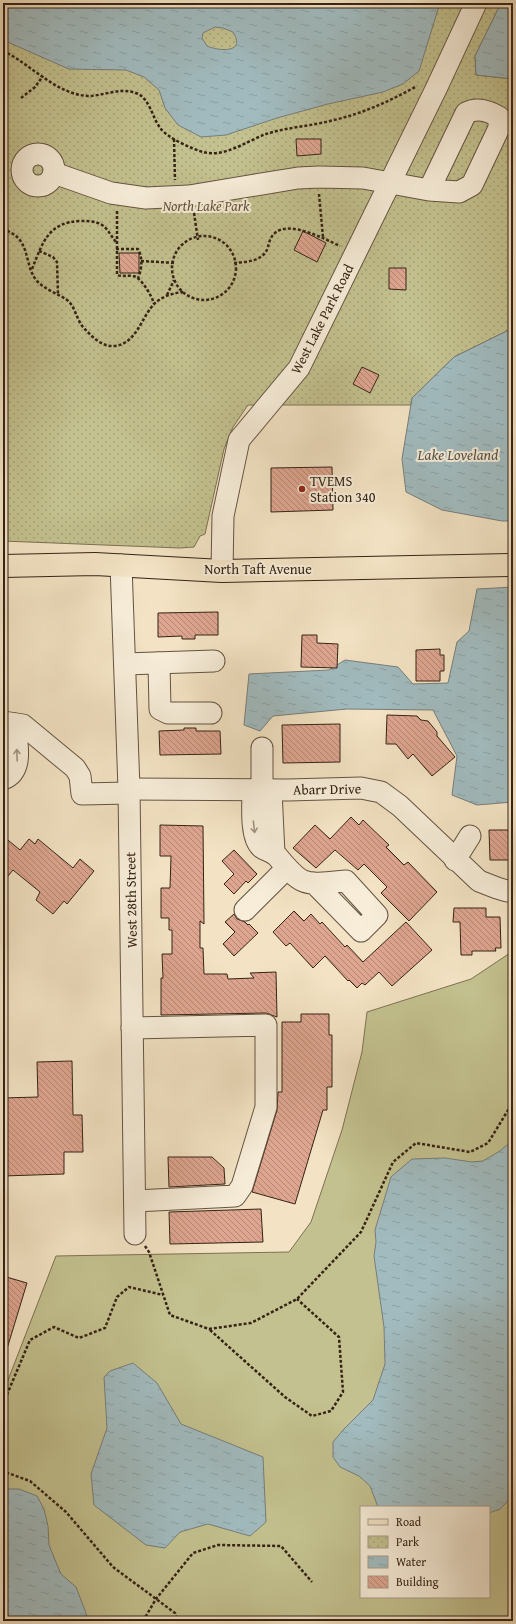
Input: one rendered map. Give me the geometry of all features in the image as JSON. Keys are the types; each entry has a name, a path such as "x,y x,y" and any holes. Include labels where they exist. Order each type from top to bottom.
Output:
{"main road":[{"name":"North Taft Avenue","path":"3,566 95,564 222,571 513,565"}],"street":[{"name":"West Lake Park Road","path":"222,571 222,516 239,440 299,368 390,184 428,87 476,3"},
{"path":"54,173 111,193 146,198 184,196 298,178 319,177 362,178 429,190"},
{"name":"West 28th Street","path":"121,565 129,791 135,1234"},
{"path":"125,664 214,661"},
{"path":"159,663 160,709 168,714 211,713"},
{"path":"3,779 14,772 17,762 9,723"},
{"name":"Abarr Drive","path":"9,723 22,725 75,768 80,776 82,794 129,791 361,788 381,792 400,806 455,860 479,881 507,891 513,891"},
{"path":"262,748 262,790 281,861 302,881 314,883"},
{"path":"455,860 470,836"},
{"path":"245,910 281,861"},
{"path":"132,1028 266,1025 266,1107 242,1186 235,1196 135,1201"}],"path":[{"path":"3,51 64,89 88,96 125,91 135,92 142,96 162,131 174,139 203,152 215,153 267,134 367,111 428,87"},
{"path":"21,98 35,87 43,76"},
{"path":"174,139 184,196 198,240"},
{"path":"319,177 319,202 323,238"},
{"path":"119,194 116,219 117,275 134,276 138,278 150,294 154,304"},
{"path":"32,269 39,251 49,234 59,225 69,222 99,222 104,226 116,242"},
{"path":"3,228 16,236 22,244 36,279 45,287 68,300 74,308 81,324 101,343 111,346 121,345 128,340 154,304 165,296 175,280"},
{"path":"235,263 258,259 264,255 274,233 280,230 293,229 311,232 356,253"},
{"path":"197,236 207,236 223,242 234,255 236,273 233,282 228,291 220,297 210,300 191,298 183,292 175,280 172,270 176,253 182,245 197,236"},
{"path":"116,249 138,249 141,261 138,278"},
{"path":"39,251 53,257 57,262 58,295"},
{"path":"141,261 174,262"},
{"path":"165,296 183,292"},
{"path":"209,1329 252,1323 297,1299 361,1232 393,1162 416,1143 470,1152 488,1143 513,1102"},
{"path":"135,1234 149,1252 170,1315 209,1329 285,1397 312,1416 331,1411 343,1392 339,1337 297,1299"},
{"path":"3,1404 30,1340 54,1327 78,1338 105,1328 117,1297 128,1287 163,1296"},
{"path":"3,1469 5,1472 30,1481 66,1512 113,1567 175,1613 178,1621"},
{"path":"143,1621 156,1599 193,1553 218,1545 281,1546 312,1582"}],"green space":[{"name":"North Lake Park","path":"3,3 503,3 500,5 475,56 476,75 513,79 513,328 454,357 412,398 411,405 248,405 233,427 224,449 205,534 200,536 194,547 180,548 3,541"},
{"path":"513,951 513,1621 3,1621 3,1393 56,1256 289,1252 311,1222 342,1130 362,1052 367,1012 471,979"}],"water":[{"path":"3,3 440,3 419,71 403,84 383,92 328,104 277,118 226,135 201,137 178,125 165,108 159,90 144,77 126,70 69,69 3,40","holes":["215,27 233,32 236,39 236,44 234,47 224,50 207,46 202,38 203,33"]},
{"path":"503,3 513,3 513,79 476,75 475,56 500,5"},
{"name":"Lake Loveland","path":"513,328 513,521 502,521 442,510 406,492 402,459 412,398 454,357"},
{"path":"513,587 513,802 477,805 452,795 457,756 433,710 347,709 273,716 260,731 244,725 249,674 329,670 345,660 398,667 413,684 448,683 457,642 469,631 477,589"},
{"path":"513,1140 513,1496 500,1509 490,1513 490,1506 378,1506 370,1486 359,1476 340,1467 333,1457 333,1442 373,1400 385,1364 384,1327 374,1256 376,1242 375,1230 391,1177 412,1159 445,1158 472,1162 483,1161 500,1151"},
{"path":"133,1363 157,1383 181,1424 263,1457 266,1522 250,1536 208,1524 180,1532 165,1548 146,1545 94,1505 91,1474 107,1428 104,1377 110,1371"},
{"path":"3,1489 19,1489 37,1496 44,1509 48,1526 49,1545 55,1560 61,1574 76,1587 89,1621 3,1621"}],"building":[{"path":"296,139 321,139 321,154 297,156"},
{"path":"303,231 326,243 317,262 294,250"},
{"path":"119,253 139,253 139,273 120,273"},
{"path":"389,268 406,268 406,290 389,289"},
{"path":"362,367 379,375 370,393 353,384"},
{"name":"TVEMS Station 340","path":"332,467 333,510 271,512 271,468"},
{"path":"218,612 218,635 195,635 195,639 182,639 182,636 158,637 158,613"},
{"path":"302,635 317,635 317,643 338,644 337,668 301,667"},
{"path":"440,649 440,655 444,655 444,671 440,671 440,681 416,681 416,650"},
{"path":"387,715 417,716 421,720 428,721 437,732 437,736 455,757 432,776 413,754 408,759 396,744 386,744"},
{"path":"340,724 340,762 283,763 282,725"},
{"path":"184,728 196,728 196,731 220,731 221,754 160,755 159,731 184,730"},
{"path":"351,817 359,825 363,820 389,845 386,847 404,865 408,862 437,892 409,921 381,893 387,887 364,864 358,870 335,850 316,868 293,848 315,825 330,839"},
{"path":"160,825 203,826 204,924 200,921 200,948 203,948 204,974 227,974 228,979 254,978 250,973 276,972 277,1017 266,1013 161,1015 161,978 163,978 162,954 172,954 172,930 169,930 169,918 161,918 161,888 170,888 171,856 160,856"},
{"path":"489,830 513,830 513,860 490,860"},
{"path":"3,836 20,850 29,839 35,844 38,839 73,868 80,859 94,871 67,904 64,901 53,914 36,900 40,892 13,870 3,882"},
{"path":"234,850 257,874 248,883 246,881 234,894 224,884 234,874 222,861"},
{"path":"454,908 486,908 486,917 500,917 501,948 495,948 496,951 472,951 472,955 461,955 460,922 453,922"},
{"path":"294,911 304,921 311,914 320,924 322,922 345,947 347,945 363,962 406,922 432,950 392,986 379,972 365,985 362,983 357,988 349,980 348,981 325,956 313,968 290,943 286,946 273,932"},
{"path":"234,914 237,919 248,925 249,924 258,933 234,956 223,944 235,932 225,922"},
{"path":"301,1014 329,1014 329,1035 332,1035 332,1087 327,1087 327,1110 323,1110 295,1204 252,1192 277,1110 278,1092 282,1092 282,1022 301,1022"},
{"path":"72,1061 73,1115 82,1115 83,1152 64,1152 64,1174 3,1176 3,1098 38,1097 37,1062"},
{"path":"168,1157 212,1157 224,1168 225,1184 169,1187"},
{"path":"261,1209 263,1242 170,1244 169,1212"},
{"path":"3,1276 27,1283 6,1352 3,1351"}],"place":[{"name":"TVEMS Station 340","path":"302,489"}]}
